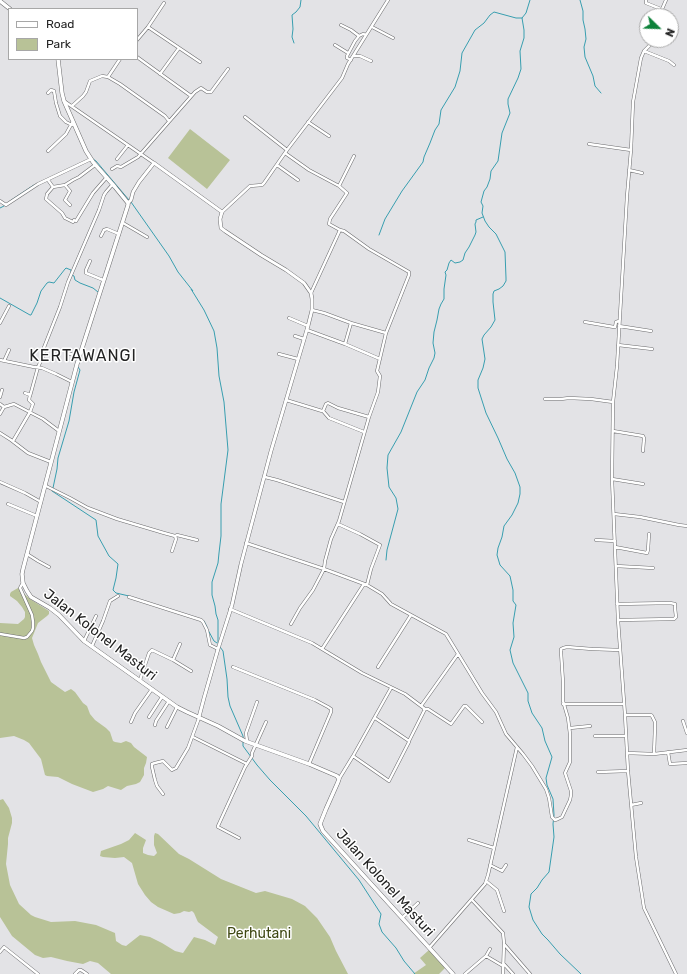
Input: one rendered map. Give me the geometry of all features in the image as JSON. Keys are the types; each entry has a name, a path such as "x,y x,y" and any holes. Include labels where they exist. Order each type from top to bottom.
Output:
{"main road":[{"path":"0,1 9,8"},
{"path":"23,583 22,574 72,382 129,202 95,165 73,123 62,93 58,60"},
{"name":"Jalan Kolonel Masturi","path":"23,583 26,592 59,615 84,641 177,707 256,745 310,764 337,776 339,779 320,824 321,828 336,847 453,974"}],"street":[{"path":"311,292 304,283 286,270 221,228 221,215 222,212 250,186 263,184 342,78 351,60 388,0"},
{"path":"646,0 646,4 658,8"},
{"path":"138,39 164,3"},
{"path":"341,25 359,36"},
{"path":"148,26 200,62"},
{"path":"372,27 393,38"},
{"path":"351,60 347,57 348,52 359,36 363,34 366,35"},
{"path":"335,45 348,52"},
{"path":"160,74 179,48"},
{"path":"647,48 644,51 641,58 633,102 617,366 613,402 612,479 618,620 628,771 636,857 644,908 676,974"},
{"path":"644,51 669,61 674,65"},
{"path":"354,56 360,56 372,61"},
{"path":"138,58 191,96"},
{"path":"108,77 118,60"},
{"path":"112,169 118,166 121,167 134,160 141,154 195,92 201,88 207,92 211,92 228,69"},
{"path":"72,106 83,96 90,81 102,76 108,77 120,84 165,116 169,121"},
{"path":"48,92 51,90 54,91 60,116 66,122 73,123 66,134 48,151"},
{"path":"64,101 222,212"},
{"path":"245,117 287,150"},
{"path":"308,122 329,136"},
{"path":"589,144 631,150"},
{"path":"117,159 128,145"},
{"path":"285,153 309,170 346,191 346,194 329,224 343,230 369,249 409,272 386,333 377,371 380,376 378,392 364,432 338,524 331,539 324,569 314,590 300,608 291,624"},
{"path":"339,186 354,156"},
{"path":"0,201 6,205 35,185 91,159"},
{"path":"129,202 139,182 154,163"},
{"path":"95,165 65,185 53,187 47,194 46,199 67,219 73,222 74,220 76,221 93,193 107,177"},
{"path":"277,165 298,180"},
{"path":"629,170 642,173"},
{"path":"48,180 53,187"},
{"path":"13,441 33,404 29,400 38,367 44,355 43,350 68,282 104,195 113,184"},
{"path":"65,185 70,191 65,200 70,205"},
{"path":"123,223 147,238"},
{"path":"101,236 106,228 119,234"},
{"path":"163,794 157,786 152,764 163,761 172,770 175,770 193,737 230,609 271,451 307,330 312,310 311,292 340,230"},
{"path":"90,261 86,273 104,280"},
{"path":"0,323 9,306"},
{"path":"312,310 386,333"},
{"path":"289,318 308,326"},
{"path":"585,322 614,328 619,321"},
{"path":"345,344 351,323"},
{"path":"619,326 651,331"},
{"path":"307,330 345,344 380,360"},
{"path":"295,336 304,339"},
{"path":"618,345 652,349"},
{"path":"4,360 9,350"},
{"path":"68,353 80,357"},
{"path":"279,354 298,359"},
{"path":"0,360 42,368 72,382"},
{"path":"0,397 2,390"},
{"path":"25,393 30,396"},
{"path":"544,399 574,398 613,402"},
{"path":"286,400 323,411 329,418 364,432"},
{"path":"323,411 328,403 338,408 369,417"},
{"path":"0,404 4,407"},
{"path":"0,414 4,407 14,404 43,419 59,431"},
{"path":"613,431 643,436 643,450"},
{"path":"0,433 28,453 51,462"},
{"path":"265,477 344,502"},
{"path":"612,479 643,484"},
{"path":"0,482 41,502"},
{"path":"46,486 88,508 175,536 177,535 197,540"},
{"path":"8,504 37,516"},
{"path":"614,514 640,517 687,526"},
{"path":"322,649 365,585 380,545 338,524"},
{"path":"615,547 647,553 649,534"},
{"path":"172,551 176,539 175,536"},
{"path":"596,540 615,541"},
{"path":"246,543 324,569 365,585 382,594 391,604 446,634 496,712 506,734 532,766 546,789 552,817 555,820 564,815 571,795 565,773 570,762 570,728 563,704 560,652 566,647 620,650"},
{"path":"27,554 49,567"},
{"path":"616,566 653,568"},
{"path":"0,634 24,638 32,631 32,615 20,588 23,583"},
{"path":"92,646 110,601 118,596"},
{"path":"129,597 201,620 204,622 207,630 210,645 219,646"},
{"path":"617,604 670,603 674,604 676,617 674,619 618,620"},
{"path":"230,609 312,643 362,673 405,694 424,709 428,709 451,724 464,706 466,706 482,722"},
{"path":"378,667 411,615"},
{"path":"84,641 96,616"},
{"path":"173,660 180,644"},
{"path":"140,680 152,650 191,671"},
{"path":"421,706 458,654"},
{"path":"234,668 315,700 331,709 310,764"},
{"path":"339,779 391,688"},
{"path":"131,722 135,713 152,689"},
{"path":"149,717 162,697"},
{"path":"155,725 169,701"},
{"path":"245,740 257,702"},
{"path":"563,704 624,704"},
{"path":"167,727 177,707"},
{"path":"353,756 389,781 424,709"},
{"path":"625,715 652,716 655,722 654,754"},
{"path":"375,718 409,742"},
{"path":"683,721 687,733"},
{"path":"239,838 218,826 266,722"},
{"path":"570,728 590,726"},
{"path":"595,736 626,736"},
{"path":"193,737 247,764"},
{"path":"429,948 485,884 517,747"},
{"path":"627,753 654,754 687,750"},
{"path":"668,752 670,764 687,763"},
{"path":"598,772 628,771"},
{"path":"631,805 641,803"},
{"path":"469,840 494,848"},
{"path":"490,865 502,871 506,865"},
{"path":"486,881 498,892 504,911"},
{"path":"472,900 502,931 504,936 502,974"},
{"path":"402,918 418,903"},
{"path":"504,944 530,974"},
{"path":"0,952 4,947 38,974"},
{"path":"465,974 486,956 490,949"},
{"path":"486,956 503,964 513,974"},
{"path":"75,974 79,970 83,970 87,974"}],"green space":[{"path":"190,129 230,160 207,189 168,158"},
{"path":"18,588 30,599 49,611 49,614 38,623 32,638 41,662 51,682 65,692 71,689 75,692 87,706 90,714 95,720 110,732 113,741 121,743 126,741 131,743 147,757 144,775 140,782 127,786 121,790 108,786 93,792 58,777 45,775 41,759 29,743 24,740 14,736 0,738 0,623 18,624 24,619 25,612 22,607 10,596 11,592"},
{"name":"Perhutani","path":"3,799 9,808 12,818 8,838 6,864 10,885 19,904 31,915 51,922 75,921 96,925 115,933 116,941 126,946 140,935 150,937 175,951 183,953 194,937 215,945 218,937 198,922 192,911 184,911 174,914 151,902 138,884 132,863 124,857 115,858 100,856 101,851 129,840 135,833 146,840 143,853 154,856 157,853 154,845 155,833 158,834 179,854 221,879 256,893 265,891 292,899 305,906 317,918 330,937 348,974 111,974 98,963 90,961 83,964 51,957 43,958 35,955 12,936 0,917 0,800"},
{"path":"429,950 445,968 439,974 413,974 426,965 420,958"}],"waterway":[{"path":"294,43 292,37 292,15 300,7 301,0"},
{"path":"530,0 526,13 522,18 524,38 520,51 521,69 508,99 510,113 502,133 498,161 491,171 490,179 484,191 481,202 483,206 482,213 485,221 496,234 505,252 506,281 503,286 494,291 493,294 495,320 482,339 485,359 478,380 478,388 486,413 515,473 520,487 518,503 504,526 497,555 500,565 510,576 513,590 513,601 516,605 513,623 514,637 510,650 513,663 528,693 528,701 532,713 542,728 545,741 552,757 546,778 547,785 553,799 554,815 554,837 549,872 531,894 529,907 533,920 542,934 581,974"},
{"path":"580,0 583,11 586,39 584,47 585,57 593,76 595,86 601,93"},
{"path":"379,235 385,219 402,191 423,162 435,130 439,124 441,110 455,87 460,71 462,53 475,30 494,12 516,18 522,18"},
{"path":"93,159 129,200"},
{"path":"10,201 34,185"},
{"path":"131,202 169,256 178,272 193,291 191,289 204,310 214,331 219,376 224,402 228,450 221,504 221,536 218,563 212,582 212,595 218,620 219,644"},
{"path":"0,208 4,206"},
{"path":"386,560 387,550 398,509 396,498 389,487 387,468 388,455 401,432 417,392 425,380 434,358 434,332 439,309 444,299 445,272 451,260 455,263 463,260 476,232 476,220 483,217"},
{"path":"0,298 31,315 41,291 47,283 54,283 66,268 71,270 71,273"},
{"path":"72,275 74,276 75,280 93,288 98,292"},
{"path":"53,488 58,458 69,421 74,392 80,370 78,367"},
{"path":"52,491 96,520 98,536 109,556 118,564 113,590 116,593 129,596"},
{"path":"204,621 207,627"},
{"path":"208,630 214,641 217,643"},
{"path":"220,647 223,651 230,706 243,738"},
{"path":"243,741 243,746 257,765 306,816 359,880 381,914 379,924 382,932 415,974"}],"district":[{"name":"KERTAWANGI","path":"83,356"}]}
